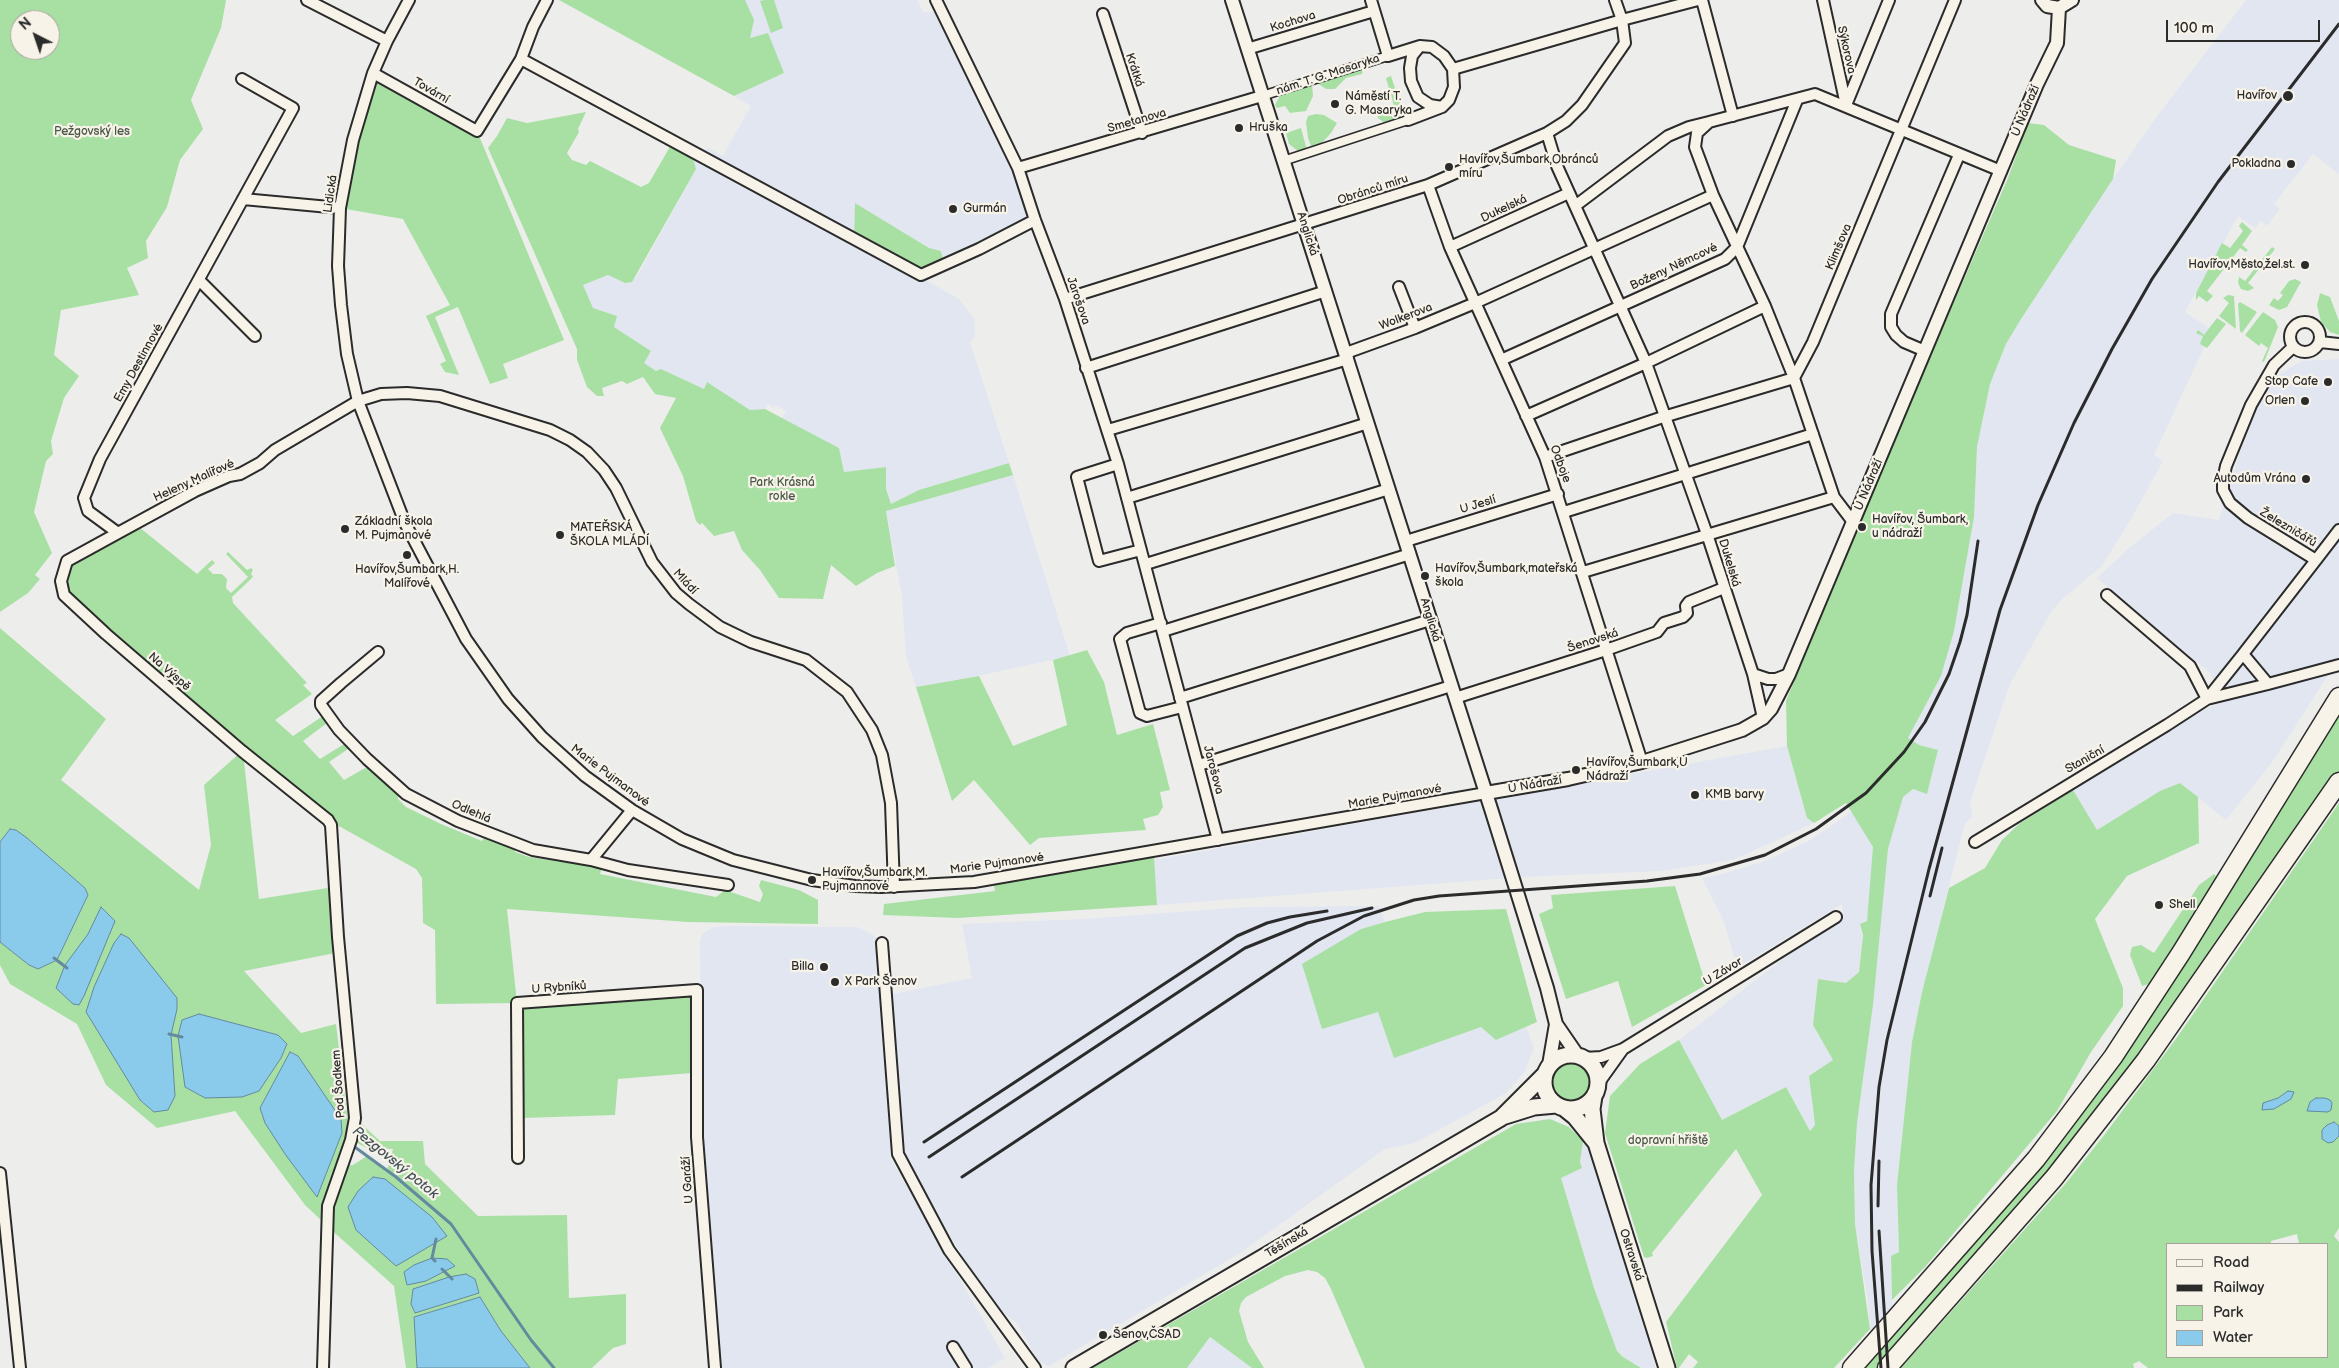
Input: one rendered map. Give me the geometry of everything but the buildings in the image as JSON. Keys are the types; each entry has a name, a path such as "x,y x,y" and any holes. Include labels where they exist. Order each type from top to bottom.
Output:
{"highway":[{"path":"1852,1368 2036,1159 2102,1073 2181,953 2339,697"},
{"path":"1887,1368 2054,1178 2140,1068 2218,959 2339,782"}],"main road":[{"path":"1561,1056 1581,1057 1595,1069 1596,1090 1582,1107 1560,1107 1545,1092 1547,1070 1561,1056"},
{"name":"Těšínská","path":"1501,1118 1547,1070"},
{"name":"Ostravská","path":"1596,1090 1592,1109 1596,1143 1667,1368"},
{"name":"Těšínská","path":"1074,1368 1501,1118 1534,1107 1560,1107"},
{"name":"Ostravská","path":"1560,1107 1574,1117 1596,1143"}],"street":[{"path":"307,0 386,40"},
{"name":"Lidická","path":"358,401 347,354 341,304 338,266 340,208 353,140 373,72 386,40 409,0"},
{"path":"547,0 533,27 521,59 921,275 979,249 1035,220"},
{"name":"Jarošova","path":"936,0 1018,168 1035,220 1065,299 1118,464 1218,840"},
{"path":"1232,0 1262,96"},
{"path":"1371,0 1388,56"},
{"name":"Obránců míru","path":"1065,299 1428,186 1547,134 1566,121 1582,105 1624,42 1622,20 1615,0"},
{"path":"1453,69 1622,20 1700,0 1733,116"},
{"name":"Sýkorova","path":"1823,0 1846,105"},
{"path":"1846,105 1889,0"},
{"name":"Klimšova","path":"1794,378 1813,342 1954,0"},
{"path":"2042,0 2047,6 2059,8 2072,0"},
{"name":"U Nádraží","path":"1486,793 1568,779 1642,762 1742,730 1763,718 1777,699 2037,84 2057,43 2059,8"},
{"name":"Kochova","path":"1247,49 1374,10"},
{"name":"Krátká","path":"1103,14 1142,132"},
{"path":"1283,161 1442,107 1448,100 1454,87 1453,69 1444,56 1432,47 1420,46 1412,56 1410,68 1411,81 1418,96 1430,105 1442,107"},
{"name":"nám. T. G. Masaryka","path":"1283,161 1262,96 1420,46"},
{"name":"Tovární","path":"373,72 477,132 521,59"},
{"name":"Emy Destinnové","path":"118,533 88,511 84,498 100,459 293,108 242,79"},
{"path":"1575,206 1668,136 1689,126 1815,94 1846,105 1959,155 2001,171"},
{"name":"Smetanova","path":"1018,168 1262,96"},
{"name":"Boženy Němcové","path":"1502,360 1725,259 1737,247 1797,100"},
{"path":"1709,122 1697,133 1695,147 1713,195 1765,306 1794,378 1834,497 1853,522"},
{"name":"Dukelská","path":"1547,134 1557,166 1646,363 1707,534 1753,674 1763,718"},
{"path":"1925,351 1904,342 1896,335 1890,327 1891,314 1959,155"},
{"name":"Anglická","path":"1283,161 1486,793 1547,988 1556,1024 1581,1057"},
{"name":"Odboje","path":"1428,186 1450,247 1545,457 1642,762"},
{"name":"Dukelská","path":"1450,247 1569,193"},
{"path":"1475,303 1713,195"},
{"path":"243,200 340,208"},
{"path":"199,280 255,336"},
{"path":"1399,287 1415,328"},
{"path":"1086,368 1326,291"},
{"name":"Wolkerova","path":"1108,430 1347,356 1475,303"},
{"path":"1526,416 1646,363 1765,306"},
{"path":"2303,322 2310,323 2317,328 2320,334 2320,342 2315,349 2308,352 2300,352 2293,347 2290,334 2294,327 2303,322"},
{"path":"2320,342 2339,344"},
{"name":"Železničářů","path":"2243,654 2316,560 2248,518 2230,504 2223,490 2226,466 2251,406 2274,365 2293,347"},
{"path":"1545,457 1665,417 1794,378"},
{"name":"Mládí","path":"358,401 381,394 407,393 440,396 550,430 570,440 587,452 604,470 616,488 652,562 688,604 720,627 751,642 806,660 847,692 872,730 882,755 891,803 894,887"},
{"name":"Heleny Malířové","path":"118,533 195,491 228,476 240,474 260,463 275,450 358,401"},
{"name":"Marie Pujmanové","path":"358,401 405,523 466,639 508,700 542,738 585,776 632,810 682,839 741,862 784,874 828,883 855,886 894,887 974,882 1486,793"},
{"path":"1127,498 1368,423"},
{"path":"1564,512 1813,434"},
{"path":"1118,464 1076,477 1099,561 1141,550"},
{"path":"1146,564 1389,489"},
{"name":"U Jeslí","path":"1406,541 1558,494"},
{"path":"1583,572 1834,497"},
{"path":"2316,560 2339,530"},
{"name":"Na Výspě","path":"118,533 68,560 62,581 64,595 106,634 262,768 328,820 330,826"},
{"path":"1410,554 1162,627 1126,633 1120,639 1140,713 1147,716 1181,702 1430,620"},
{"name":"Šenovská","path":"1199,765 1606,650 1657,632 1664,623 1683,617 1687,613 1686,606 1689,602 1724,588"},
{"path":"2107,595 2184,660 2195,672 2207,699"},
{"name":"Odlehlá","path":"378,652 340,682 322,701 321,705 339,730 367,759 406,794 458,821 533,850 591,860 628,870 728,885"},
{"path":"2243,654 2268,684 2339,665"},
{"name":"Staniční","path":"1975,842 2160,730 2207,699 2243,654"},
{"path":"1753,674 1768,679 1776,679 1789,674"},
{"name":"Staniční","path":"2207,699 2268,684"},
{"path":"591,860 632,810"},
{"name":"Pod Šodkem","path":"323,1368 328,1206 351,1140 355,1118 330,826"},
{"name":"U Závor","path":"1581,1057 1601,1056 1623,1049 1836,917"},
{"path":"882,943 898,1154 949,1250 1035,1368"},
{"name":"U Rybníků","path":"518,1158 517,1004 697,990"},
{"name":"U Garáží","path":"697,990 697,1137 715,1368"},
{"name":"Anglická","path":"1547,1070 1556,1024"},
{"name":"U Závor","path":"1596,1090 1623,1049"},
{"path":"0,1173 20,1368"},
{"path":"953,1347 966,1368"}],"shaded area":[{"path":"666,0 917,0 923,12 934,12 982,106 1015,180 1031,222 944,265 941,251 929,248 855,203 854,239 959,299 974,318 975,337 970,342 1009,463 919,490 891,504 886,489 886,467 844,472 839,448 782,418 786,411 776,405 774,408 768,404 765,409 750,410 707,382 704,389 661,369 656,371 643,363 651,351 614,327 617,316 593,308 583,285 608,275 625,283 636,278 696,169 689,155 709,148 723,156 751,106 734,96 784,73 749,38"},
{"path":"2246,0 2339,0 2339,174 2313,154 2274,204 2280,209 2267,226 2261,221 2255,228 2238,216 2185,312 2212,330 2154,455 2163,461 2102,566 2061,600 2051,612 2010,684 1970,802 1972,817 1965,823 1922,992 1912,1042 1897,1185 1899,1252 1891,1257 1897,1368 1873,1368 1868,1302 1855,1224 1854,1171 1857,1123 1873,1005 1888,849 1903,797 1913,789 1927,793 1938,750 1919,745 1908,738 1941,676 1954,631 1974,518 1977,447 1990,384 2006,344 2021,319 2113,179 2158,115"},
{"path":"2339,359 2339,658 2273,761 2226,820 2180,783 2160,791 2097,830 2073,790 2202,710 2222,703 2210,673 2097,578 2127,550 2173,513 2219,520 2247,429 2273,378 2302,361"},
{"path":"1013,475 1070,656 916,687 906,656 902,596 886,511"},
{"path":"1787,746 1807,818 1814,823 1733,860 1660,871 1523,877 1157,905 1154,860"},
{"path":"1858,807 1879,840 1867,920 1860,925 1862,936 1859,972 1846,983 1818,979 1813,1025 1833,1060 1812,1105 1815,1125 1810,1132 1786,1087 1722,1120 1679,1040 1843,912 1842,904 1737,968 1724,921 1702,878 1723,874 1767,860 1809,841"},
{"path":"1379,906 1385,922 1361,929 1378,1012 1394,1057 1481,1027 1496,1039 1526,1027 1534,1048 1525,1071 1506,1093 1415,1143 1385,1149 1240,1253 1049,1366 1039,1362 1017,1323 988,1301 906,1159 899,1106 893,994 972,978 962,924 1084,919 1246,907"},
{"path":"723,926 857,927 875,936 879,944 892,1161 1005,1358 988,1368 720,1368 705,1281 700,943 702,934 711,928"},
{"path":"1583,1141 1592,1154 1656,1368 1641,1368 1617,1351 1594,1288 1561,1178 1582,1168 1580,1162"},
{"path":"1210,1337 1252,1368 1187,1368"}],"green space":[{"name":"Pežgovský les","path":"0,0 226,0 221,28 191,100 203,129 180,160 167,207 146,241 148,258 127,268 139,295 61,310 54,355 79,376 64,398 51,441 53,454 46,461 34,512 52,553 35,575 40,579 28,593 0,612"},
{"path":"559,0 745,0 754,20 750,38 768,33 784,73 734,96"},
{"path":"774,0 783,28 771,33 760,1"},
{"path":"1363,68 1362,74 1346,78 1335,89 1326,89 1317,83"},
{"path":"373,73 477,131 564,340 503,364 508,378 490,384 458,307 435,317 459,375 445,372 440,364 446,361 426,316 450,305 403,219 340,208"},
{"path":"1391,76 1405,119 1386,124 1377,115 1380,111 1394,106 1386,78"},
{"path":"1312,84 1313,96 1306,111 1290,113 1285,106 1277,108 1275,105 1281,94"},
{"name":"Park Krásná rokle","path":"586,112 578,129 579,132 567,153 572,160 586,165 590,161 641,187 649,183 671,145 693,159 696,169 632,282 625,283 608,275 583,285 593,308 617,316 614,327 651,351 644,363 656,371 661,369 704,389 707,382 750,410 765,409 839,448 844,472 886,467 886,489 891,504 919,490 1009,463 1013,475 886,511 895,566 877,573 856,586 831,565 823,599 779,598 760,570 742,550 734,531 714,536 702,523 700,525 696,521 683,476 660,428 676,398 655,394 643,377 627,384 622,381 602,388 604,396 597,396 587,387 577,360 577,349 488,148 507,118 527,123"},
{"path":"1324,115 1337,123 1331,133 1318,147 1312,149 1308,138 1306,122 1308,116"},
{"name":"dopravní hřiště","path":"2028,123 2044,125 2069,145 2116,160 2113,179 2006,344 1990,384 1977,447 1974,517 1954,631 1941,676 1908,738 1919,745 1938,750 1927,794 1913,789 1903,797 1888,849 1873,1005 1857,1123 1854,1171 1855,1224 1870,1329 1834,1368 1693,1368 1698,1362 1689,1354 1679,1368 1677,1368 1666,1322 1762,1195 1736,1149 1652,1253 1653,1256 1644,1257 1605,1133 1610,1096 1640,1064 1679,1040 1722,1120 1786,1087 1810,1131 1815,1125 1809,1076 1833,1060 1813,1025 1818,979 1846,983 1859,972 1863,935 1860,924 1867,921 1873,847 1846,803 1814,823 1807,818 1787,746 1786,701 1910,403 2008,178"},
{"path":"1301,128 1307,150 1299,152 1289,144 1286,133"},
{"path":"855,203 929,248 941,251 944,265 921,275 854,239"},
{"path":"2242,222 2252,231 2242,245 2248,250 2246,252 2240,248 2207,291 2213,296 2207,302 2199,296 2196,300 2196,293 2222,243 2230,248 2243,231 2239,226"},
{"path":"2272,247 2275,249 2248,283 2254,288 2248,291 2241,289 2238,283 2239,277 2245,281"},
{"path":"2295,279 2301,282 2287,307 2279,310 2269,305 2274,298 2278,301 2283,295 2280,293 2289,281"},
{"path":"2320,293 2330,297 2339,321 2339,335 2330,332 2321,322 2317,305"},
{"path":"2228,295 2234,296 2236,329 2219,316 2229,303 2223,298"},
{"path":"2240,302 2257,312 2242,333 2240,331 2238,304"},
{"path":"2263,312 2275,320 2278,327 2264,362 2262,361 2268,348 2261,343 2259,346 2245,335"},
{"path":"2217,318 2226,324 2207,348 2200,344 2203,336 2196,333 2198,330 2204,335"},
{"path":"139,527 197,574 212,560 215,563 208,569 213,574 222,574 227,579 226,588 231,593 248,577 226,554 228,552 247,570 251,568 253,570 251,574 253,577 232,597 233,603 307,683 303,685 312,694 275,720 293,736 326,714 331,720 303,741 320,759 349,741 354,745 329,762 344,780 367,767 398,792 398,799 406,807 482,841 485,835 515,845 515,852 529,857 602,868 600,874 716,897 725,890 760,902 763,894 759,886 761,880 799,890 818,900 818,924 688,922 507,909 517,1003 436,1004 435,930 423,923 422,878 416,869 328,820 243,752 259,899 334,887 340,952 244,971 301,1033 336,1024 349,1131 323,1203 322,1221 305,1205 235,1111 157,1128 106,1085 77,1024 10,984 0,965 0,942 29,965 38,969 57,960 88,895 85,888 27,838 10,829 0,842 0,628 106,719 61,780 199,890 211,845 204,785 242,751 78,607 61,581 77,559","holes":["240,1026 279,1035 205,1098 185,1087","291,1052 298,1056 333,1109 342,1133 317,1196 260,1108"]},
{"path":"1087,650 1104,682 1117,735 1153,724 1170,790 1160,792 1163,807 1158,815 1143,819 1146,830 1039,838 1030,845 974,780 952,801 916,687 979,676 1013,746 1067,725 1053,660"},
{"path":"2339,709 2339,771 2175,1009 2089,1124 1900,1342 1876,1368 1860,1368 2004,1206"},
{"path":"2180,783 2198,797 2199,843 2127,876 2095,919 2123,988 2123,1006 2091,1052 2057,1111 1925,1267 1892,1300 1891,1256 1899,1252 1897,1185 1912,1042 1922,992 1949,888 1985,868 2002,840 2019,824 2073,790 2097,830 2160,791"},
{"path":"2339,803 2339,1126 2334,1122 2327,1125 2322,1130 2322,1139 2333,1142 2339,1136 2339,1228 2334,1236 2339,1242 2339,1368 2148,1368 2139,1361 2133,1364 2134,1368 1901,1368 2066,1183 2178,1036"},
{"path":"1154,856 1157,905 958,918 883,915 884,904 995,891 994,885"},
{"path":"2214,874 2217,878 2149,984 2142,986 2130,955 2132,947 2141,945 2154,953 2199,885"},
{"path":"1675,886 1706,985 1632,1027 1618,981 1566,999 1539,914 1553,908 1551,895"},
{"path":"1506,909 1537,1022 1496,1040 1481,1027 1394,1058 1378,1012 1322,1029 1302,964 1361,929 1385,922 1425,912"},
{"path":"690,995 692,1073 618,1079 615,1115 522,1118 521,1007"},
{"path":"1570,1063 1581,1066 1587,1072 1590,1083 1587,1094 1581,1100 1570,1103 1559,1100 1553,1094 1550,1083 1553,1072 1559,1066"},
{"path":"355,1118 380,1141 423,1141 425,1164 478,1216 567,1215 569,1298 626,1294 626,1344 613,1348 592,1368 530,1368 501,1331 480,1297 414,1317 417,1368 406,1368 394,1286 327,1226 342,1166 353,1165 367,1156 387,1170 393,1149 367,1148 351,1140","holes":["475,1279 479,1293 414,1312 411,1304 413,1289 429,1284"]},
{"path":"1550,1119 1569,1127 1583,1141 1580,1162 1582,1168 1561,1178 1594,1288 1617,1351 1641,1368 1365,1368 1325,1278 1317,1272 1308,1270 1285,1276 1246,1297 1241,1303 1239,1311 1248,1342 1264,1368 1252,1368 1210,1337 1187,1368 1093,1368 1516,1124"}],"water":[{"path":"10,829 16,830 27,838 85,888 88,895 57,960 38,969 29,965 0,942 0,842"},
{"path":"101,907 115,921 84,996 79,1005 73,1004 56,988 65,965 88,934"},
{"path":"121,934 129,938 177,998 177,1009 171,1035 175,1096 168,1110 154,1112 140,1100 86,1012 94,987 114,943"},
{"path":"199,1014 278,1035 287,1044 281,1058 259,1091 242,1097 205,1098 185,1087 178,1036 182,1020"},
{"path":"290,1052 298,1056 341,1119 342,1133 317,1197 265,1123 260,1108"},
{"path":"2288,1091 2294,1092 2291,1099 2274,1109 2262,1110 2263,1103 2278,1098"},
{"path":"2316,1098 2330,1100 2332,1103 2331,1110 2328,1112 2307,1111 2310,1102"},
{"path":"2334,1122 2339,1126 2339,1136 2333,1142 2328,1143 2322,1139 2322,1130"},
{"path":"373,1177 385,1179 432,1217 447,1236 396,1266 356,1230 348,1207 358,1191"},
{"path":"432,1258 447,1259 455,1266 426,1281 407,1285 404,1272 414,1265"},
{"path":"466,1274 475,1279 479,1293 415,1313 411,1304 413,1289 449,1277"},
{"path":"480,1297 501,1331 530,1368 417,1368 414,1317"}],"waterway":[{"name":"Pezgovský potok","path":"54,958 67,968"},
{"name":"Pezgovský potok","path":"169,1034 182,1037"},
{"name":"Pezgovský potok","path":"352,1145 396,1177 451,1224 531,1340 554,1368"},
{"path":"435,1261 432,1258 436,1239"},
{"path":"442,1269 452,1279"}],"railway":[{"path":"1881,1368 1872,1251 1871,1185 1879,1087 1887,1040 1929,869 2000,610 2038,505 2074,423 2112,349 2152,279 2218,182 2339,24"},
{"path":"962,1177 1317,941 1364,916 1414,900 1439,896 1647,881 1700,874 1765,855 1816,829 1866,793 1904,752 1925,722 1949,674 1960,642 1967,615 1978,541"},
{"path":"1930,896 1942,848"},
{"path":"929,1157 1245,948 1307,923 1372,908"},
{"path":"924,1142 1237,936 1267,923 1327,911"},
{"path":"1878,1206 1879,1161"},
{"path":"1879,1231 1888,1368"}],"place":[{"name":"Havířov","path":"2288,96"},
{"name":"Náměstí T. G. Masaryka","path":"1335,104"},
{"name":"Hruška","path":"1239,128"},
{"name":"Pokladna","path":"2291,164"},
{"name":"Havířov,Šumbark,Obránců míru","path":"1449,167"},
{"name":"Gurmán","path":"953,209"},
{"name":"Havířov,Město,žel.st.","path":"2305,265"},
{"name":"Stop Cafe","path":"2328,382"},
{"name":"Orlen","path":"2305,401"},
{"name":"Autodům Vrána","path":"2306,479"},
{"name":"Havířov, Šumbark, u nádraží","path":"1862,527"},
{"name":"Základní škola M. Pujmanové","path":"345,529"},
{"name":"MATEŘSKÁ ŠKOLA MLÁDÍ","path":"560,535"},
{"name":"Havířov,Šumbark,H. Malířové","path":"407,555"},
{"name":"Havířov,Šumbark,mateřská škola","path":"1425,576"},
{"name":"Havířov,Šumbark,U Nádraží","path":"1576,770"},
{"name":"KMB barvy","path":"1695,795"},
{"name":"Havířov,Šumbark,M. Pujmannové","path":"812,880"},
{"name":"Shell","path":"2159,905"},
{"name":"Billa","path":"824,967"},
{"name":"X Park Šenov","path":"835,982"},
{"name":"Šenov,ČSAD","path":"1103,1335"}]}
